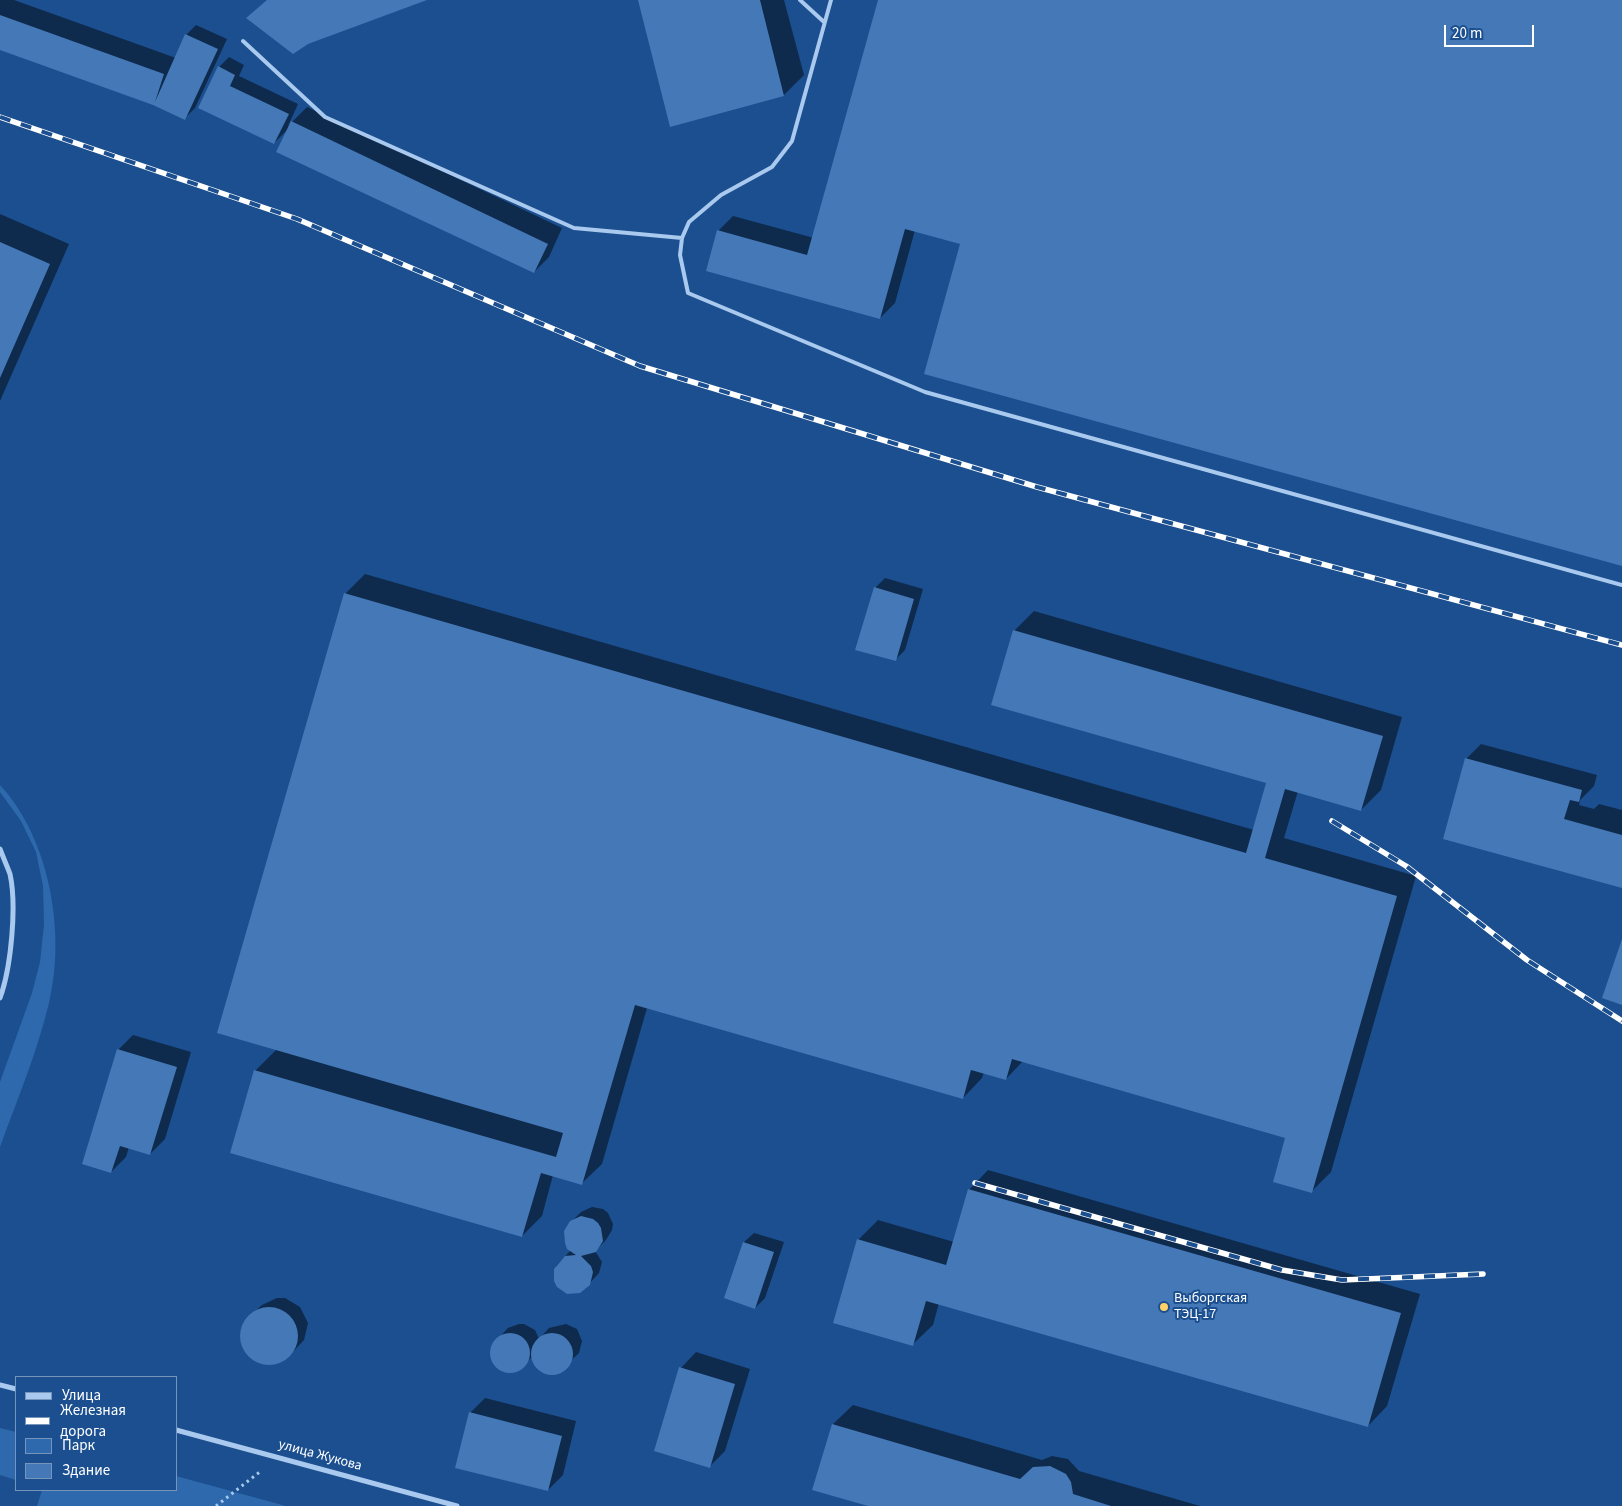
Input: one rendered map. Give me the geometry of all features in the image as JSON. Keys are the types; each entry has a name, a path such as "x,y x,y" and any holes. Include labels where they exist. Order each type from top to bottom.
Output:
{"street":[{"path":"0,849 10,876 13,929 5,984 0,998"},
{"path":"0,1385 15,1389"},
{"name":"улица Жукова","path":"178,1431 279,1456 457,1506"}],"lane":[{"path":"800,0 824,22"},
{"path":"831,0 792,141 772,167 721,194 689,222 682,238 680,255 688,293 925,392 1622,585"},
{"path":"243,41 325,117 369,137 574,228 682,238"}],"path":[{"path":"216,1506 279,1456"}],"green space":[{"path":"0,785 17,807 31,832 42,859 50,888 56,947 54,976 39,1040 0,1147 0,1082 32,993 40,962 44,925 43,886 36,852 21,821 0,792"},
{"path":"0,1428 15,1432 15,1480 0,1475"},
{"path":"178,1477 286,1506 37,1506 42,1491 178,1491"}],"building":[{"path":"267,0 427,0 308,44 293,54 246,18"},
{"path":"638,0 760,0 784,96 670,127"},
{"path":"878,0 1622,0 1622,566 924,374 960,244 905,229 880,319 706,271 717,230 807,255"},
{"path":"0,15 164,74 155,102 185,34 218,49 185,120 153,105 0,50"},
{"path":"218,66 235,75 230,86 289,114 274,144 198,108"},
{"path":"291,121 548,244 534,273 276,152"},
{"path":"0,242 50,264 0,378"},
{"path":"874,587 914,599 896,661 855,650"},
{"path":"344,593 1246,853 1266,783 991,705 1013,630 1383,736 1361,811 1285,789 1265,858 1397,896 1312,1193 1273,1182 1285,1138 1012,1059 1006,1080 971,1070 963,1099 635,1005 582,1185 541,1173 522,1237 230,1153 254,1070 556,1157 563,1133 217,1033"},
{"path":"1465,758 1582,790 1579,802 1570,800 1564,819 1622,835 1622,888 1443,839"},
{"path":"1622,939 1622,1005 1602,998"},
{"path":"117,1049 177,1067 150,1155 120,1146 111,1173 82,1164"},
{"name":"Выборгская ТЭЦ-17","path":"968,1189 1401,1313 1368,1427 926,1301 913,1346 833,1323 857,1239 946,1265"},
{"path":"581,1216 593,1219 598,1223 601,1228 603,1241 596,1252 581,1256 591,1266 593,1272 590,1285 580,1293 567,1294 557,1287 554,1281 554,1269 565,1256 576,1255 567,1249 564,1231 570,1221"},
{"path":"743,1242 774,1252 755,1309 724,1298"},
{"path":"269,1307 280,1309 293,1320 298,1336 296,1347 285,1360 269,1365 258,1363 245,1352 240,1336 242,1325 253,1312"},
{"path":"506,1333 514,1333 521,1336 527,1342 530,1353 527,1364 521,1370 514,1373 506,1373 499,1370 493,1364 490,1357 490,1349 493,1342 499,1336"},
{"path":"552,1333 567,1339 573,1354 567,1369 552,1375 537,1369 531,1354 537,1339"},
{"path":"679,1367 735,1384 710,1468 654,1451"},
{"path":"469,1412 562,1436 548,1491 455,1468"},
{"path":"832,1424 1020,1479 1033,1467 1050,1466 1066,1474 1071,1482 1073,1494 1111,1506 868,1506 812,1490"}],"railway":[{"path":"0,117 297,219 640,366 1037,487 1622,645"},
{"path":"1332,821 1406,866 1527,960 1622,1021"},
{"path":"975,1183 1282,1270 1342,1280 1483,1274"}],"place":[{"name":"Выборгская ТЭЦ-17","path":"1164,1307"}]}
